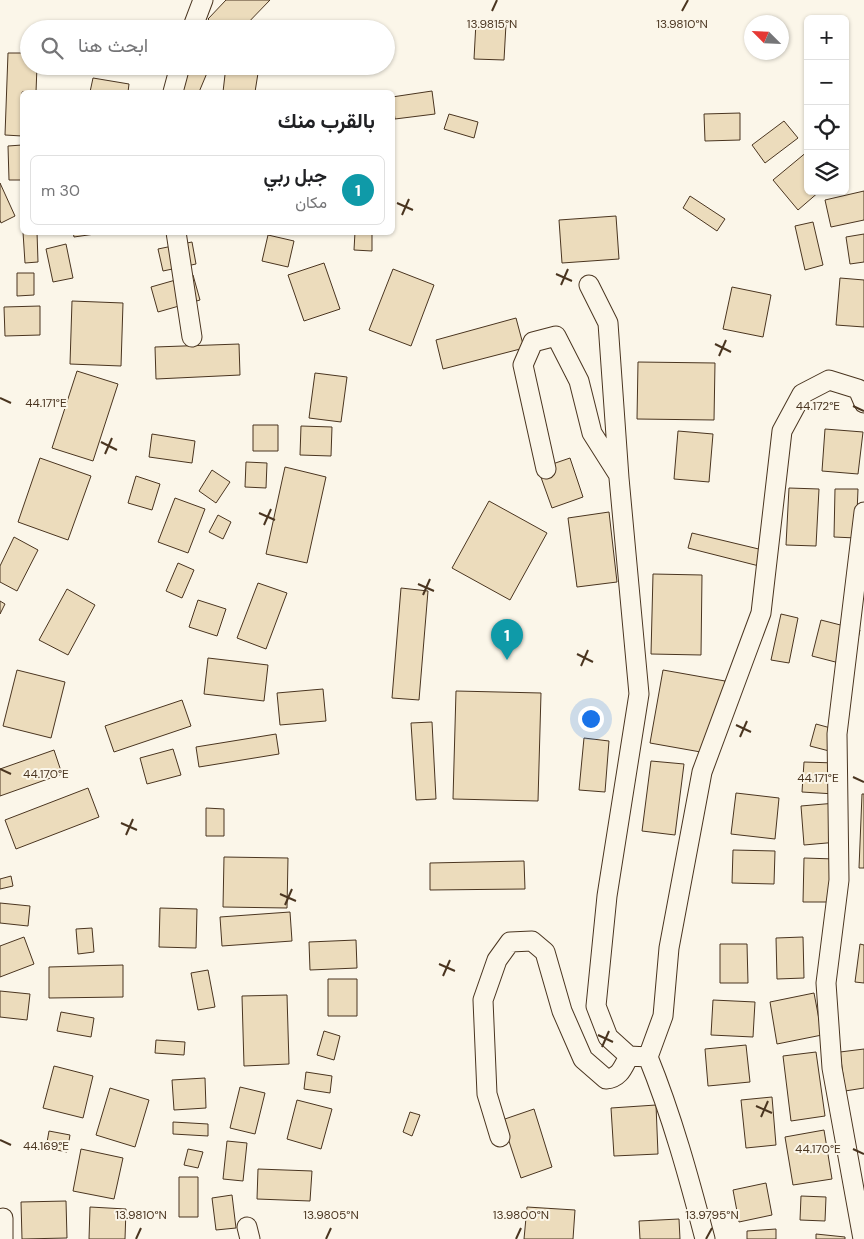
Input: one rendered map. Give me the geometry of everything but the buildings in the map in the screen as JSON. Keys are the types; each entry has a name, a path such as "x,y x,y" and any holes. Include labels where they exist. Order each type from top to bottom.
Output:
{"street":[{"path":"196,20 204,0"},
{"path":"174,90 178,75"},
{"path":"176,235 192,337"},
{"path":"589,286 608,323 638,694 607,896 596,1006 608,1037 629,1056 648,1057"},
{"path":"546,468 523,365 533,342 556,336 578,381 592,432 620,478"},
{"path":"705,1239 693,1192 664,1100 648,1057 663,1016 669,948 702,772 761,613 782,431 802,394 829,380 858,389 864,403"},
{"path":"863,1239 832,1068 826,984 839,880 837,734 864,512"},
{"path":"500,1138 487,1094 483,1000 496,960 510,942 532,941 545,952 562,1011 583,1059 606,1079 613,1079 629,1056"},
{"path":"3,1218 3,1239"}],"place":[{"name":"جبل ربي","path":"507,660"}]}
